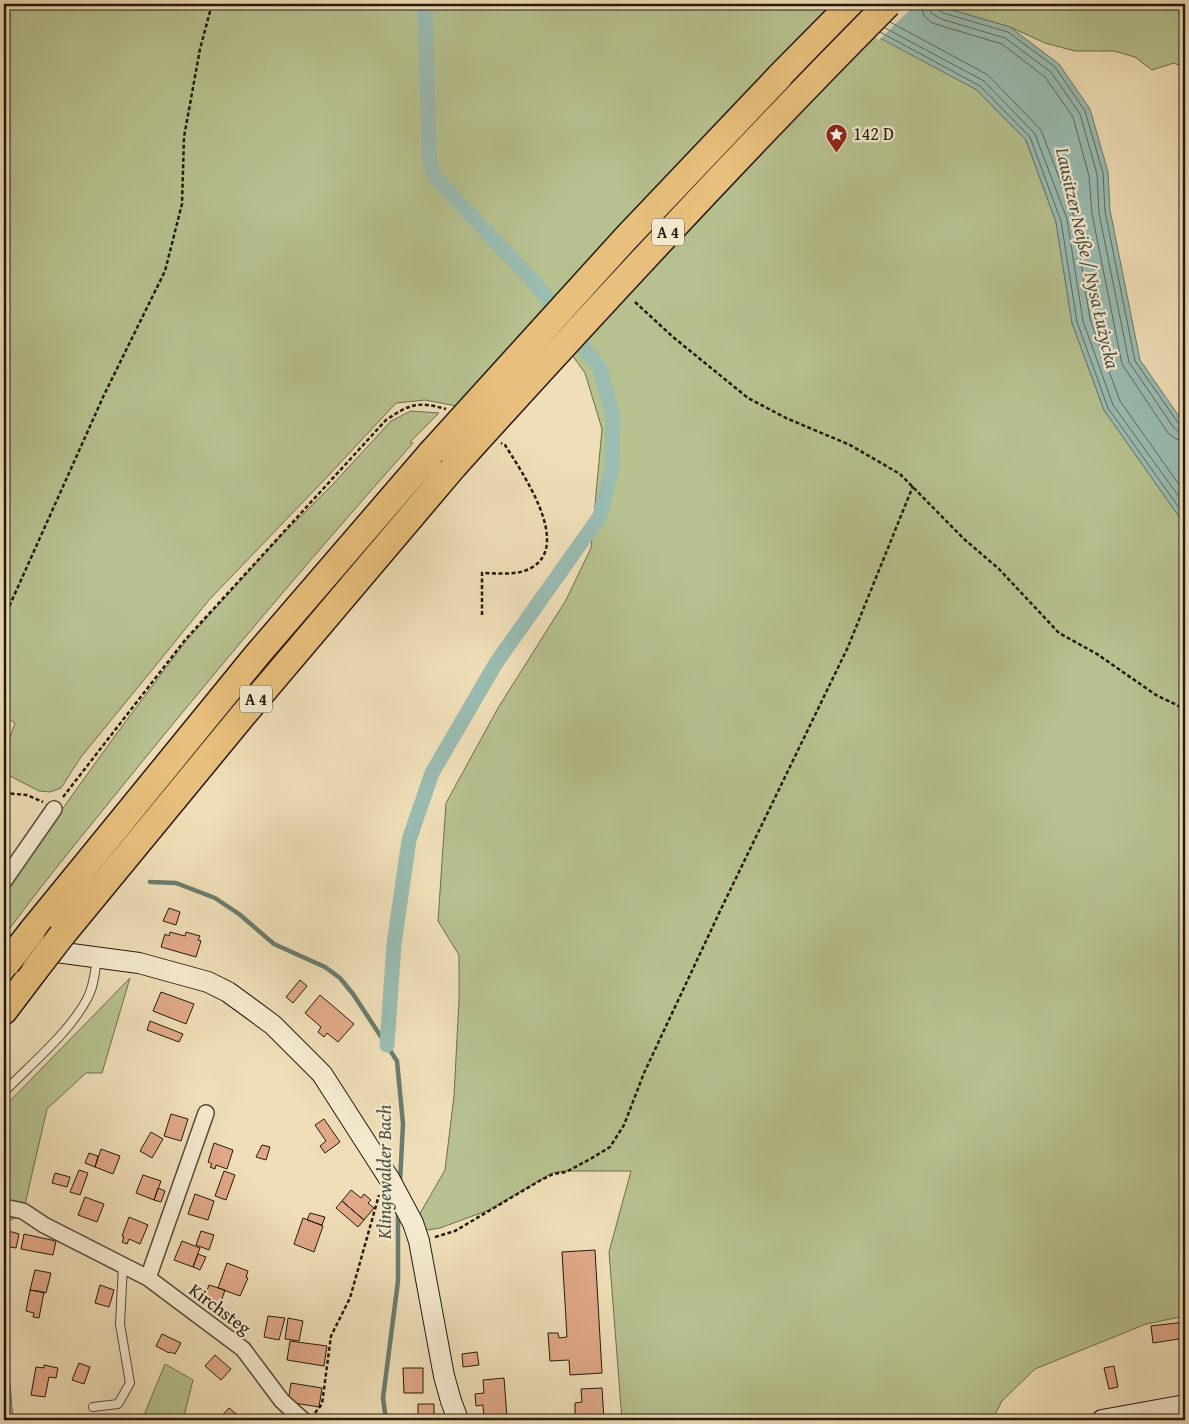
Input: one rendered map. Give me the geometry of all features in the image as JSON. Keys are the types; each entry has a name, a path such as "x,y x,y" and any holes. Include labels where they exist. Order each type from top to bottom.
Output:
{"highway":[{"name":"A 4","path":"5,959 32,931 257,655 431,453 627,237 851,4"},
{"name":"A 4","path":"4,1011 62,936 243,715 454,466 706,191 888,4"}],"street":[{"path":"4,882 54,809"},
{"path":"5,959 97,958 139,963 208,982 228,992 273,1025 322,1074 388,1176 408,1211 419,1241 444,1376 450,1401 458,1420"},
{"path":"148,1278 206,1113"},
{"name":"Kirchsteg","path":"4,1207 23,1211 44,1225 148,1278 243,1349 282,1401 307,1418"},
{"path":"1102,1420 1185,1404"}],"lane":[{"path":"4,1092 72,1024 88,998 97,958"},
{"path":"93,1407 118,1404 130,1383 120,1324 123,1265"}],"path":[{"path":"4,618 104,395 165,271 182,204 184,136 200,49 212,4"},
{"path":"635,302 673,337 748,398 786,418 850,446 900,474 964,539 999,569 1059,634 1097,654 1156,695 1185,709"},
{"path":"419,1241 455,1231 541,1180 553,1174 566,1172 610,1147 624,1125 644,1074 721,909 848,647 913,486"},
{"path":"4,793 42,800 54,809"},
{"path":"307,1418 322,1404 331,1336 350,1298 388,1176"}],"green space":[{"path":"4,4 816,4 838,15 467,408 425,400 396,403 209,600 81,757 61,788 50,792 39,791 4,773 4,755 15,723 4,716"},
{"path":"935,4 1185,4 1185,68 1174,63 1152,70 1135,57 1114,51 1075,51 1045,43 1010,27"},
{"path":"865,29 977,90 1026,140 1056,222 1072,323 1104,410 1185,525 1185,1316 1146,1324 1035,1369 1002,1401 992,1420 622,1420 609,1252 631,1171 564,1171 552,1173 489,1210 440,1228 428,1230 424,1228 418,1217 445,1170 454,1096 459,1000 459,955 438,921 446,803 498,708 566,600 591,548 602,429 585,373 564,344"},
{"path":"411,411 439,413 410,442 413,443 335,532 144,759 4,936 4,890 186,641 282,535 334,483 391,421"},
{"path":"130,978 102,1073 86,1073 47,1109 23,1213 4,1224 4,1107"},
{"path":"4,1312 13,1420 4,1420"},
{"path":"165,1364 193,1380 183,1420 142,1420"}],"water":[{"name":"Lausitzer Neiße / Nysa Łużycka","path":"816,4 935,4 1010,27 1059,64 1090,109 1108,172 1110,210 1140,360 1185,425 1185,525 1104,410 1072,323 1056,222 1026,140 977,90"}],"pier":[{"path":"824,4 916,4 879,40 819,8"}],"building":[{"path":"169,908 180,912 176,925 163,921"},
{"path":"170,932 185,936 186,932 200,936 198,940 201,941 196,957 161,947 165,934 169,936"},
{"path":"300,980 307,986 293,1003 286,997"},
{"path":"161,992 194,1004 186,1024 153,1011"},
{"path":"320,995 354,1024 338,1042 327,1033 324,1037 318,1032 321,1027 305,1013"},
{"path":"150,1021 183,1034 179,1042 147,1030"},
{"path":"171,1114 188,1119 181,1141 164,1136"},
{"path":"324,1119 340,1142 325,1153 320,1146 326,1141 315,1125"},
{"path":"151,1132 163,1139 152,1158 140,1151"},
{"path":"214,1143 233,1150 227,1169 216,1165 215,1169 210,1167 212,1164 208,1162"},
{"path":"262,1145 270,1147 266,1160 256,1157"},
{"path":"101,1149 120,1156 113,1174 95,1167"},
{"path":"89,1153 98,1156 95,1167 85,1163"},
{"path":"79,1170 88,1173 80,1195 70,1192"},
{"path":"224,1171 235,1175 226,1200 215,1196"},
{"path":"55,1173 70,1177 67,1187 52,1183"},
{"path":"143,1175 161,1181 154,1200 136,1193"},
{"path":"158,1188 165,1191 161,1202 154,1200"},
{"path":"351,1190 361,1198 364,1194 371,1200 368,1203 374,1208 364,1220 342,1201"},
{"path":"195,1194 214,1201 208,1220 188,1214"},
{"path":"85,1197 104,1204 97,1222 78,1215"},
{"path":"342,1201 364,1220 358,1227 336,1208"},
{"path":"310,1213 325,1217 322,1225 307,1220"},
{"path":"129,1217 148,1225 140,1244 129,1239 127,1244 122,1242 124,1237 122,1236"},
{"path":"303,1218 323,1226 314,1252 294,1244"},
{"path":"5,1230 19,1234 16,1248 4,1246"},
{"path":"201,1231 214,1235 209,1250 196,1245"},
{"path":"24,1234 56,1241 53,1255 21,1249"},
{"path":"182,1241 200,1248 193,1267 174,1260"},
{"path":"595,1250 602,1373 570,1375 569,1360 550,1361 548,1333 558,1333 559,1338 567,1337 562,1252"},
{"path":"198,1254 206,1257 200,1270 193,1267"},
{"path":"227,1263 248,1271 246,1277 248,1278 240,1296 218,1288"},
{"path":"35,1270 51,1273 46,1293 30,1290"},
{"path":"100,1285 114,1290 109,1307 95,1303"},
{"path":"209,1285 225,1290 218,1310 202,1304"},
{"path":"30,1290 44,1292 39,1318 33,1317 34,1313 26,1311"},
{"path":"268,1316 285,1318 279,1340 264,1337"},
{"path":"288,1318 303,1321 299,1341 285,1339"},
{"path":"1185,1322 1185,1338 1153,1343 1151,1326"},
{"path":"162,1334 181,1343 175,1354 156,1346"},
{"path":"290,1341 327,1346 324,1366 287,1360"},
{"path":"477,1352 479,1365 463,1367 462,1354"},
{"path":"215,1355 231,1369 221,1380 205,1366"},
{"path":"79,1363 90,1367 84,1384 72,1380"},
{"path":"44,1365 58,1368 56,1378 49,1377 45,1397 31,1395 36,1367 44,1368"},
{"path":"1114,1366 1118,1387 1109,1389 1104,1368"},
{"path":"403,1368 423,1368 423,1393 404,1393"},
{"path":"504,1378 507,1417 484,1419 483,1405 476,1406 475,1394 484,1393 483,1380"},
{"path":"291,1383 322,1388 319,1407 288,1402"},
{"path":"602,1388 604,1420 583,1420 582,1415 575,1415 575,1403 582,1402 581,1389"},
{"path":"418,1404 434,1404 434,1420 418,1419"},
{"path":"229,1408 240,1417 237,1420 218,1420"}],"waterway":[{"path":"387,1045 394,944 409,840 432,773 496,663 600,516 612,468 613,416 600,369 536,284 435,177 430,163 429,147 425,4"},
{"name":"Klingewalder Bach","path":"150,882 176,883 215,898 239,914 274,944 325,967 340,978 353,994 397,1061 403,1124 400,1181"},
{"name":"Klingewalder Bach","path":"386,1420 383,1398 398,1281 398,1212"}],"place":[{"name":"142 D","path":"837,153"}]}
